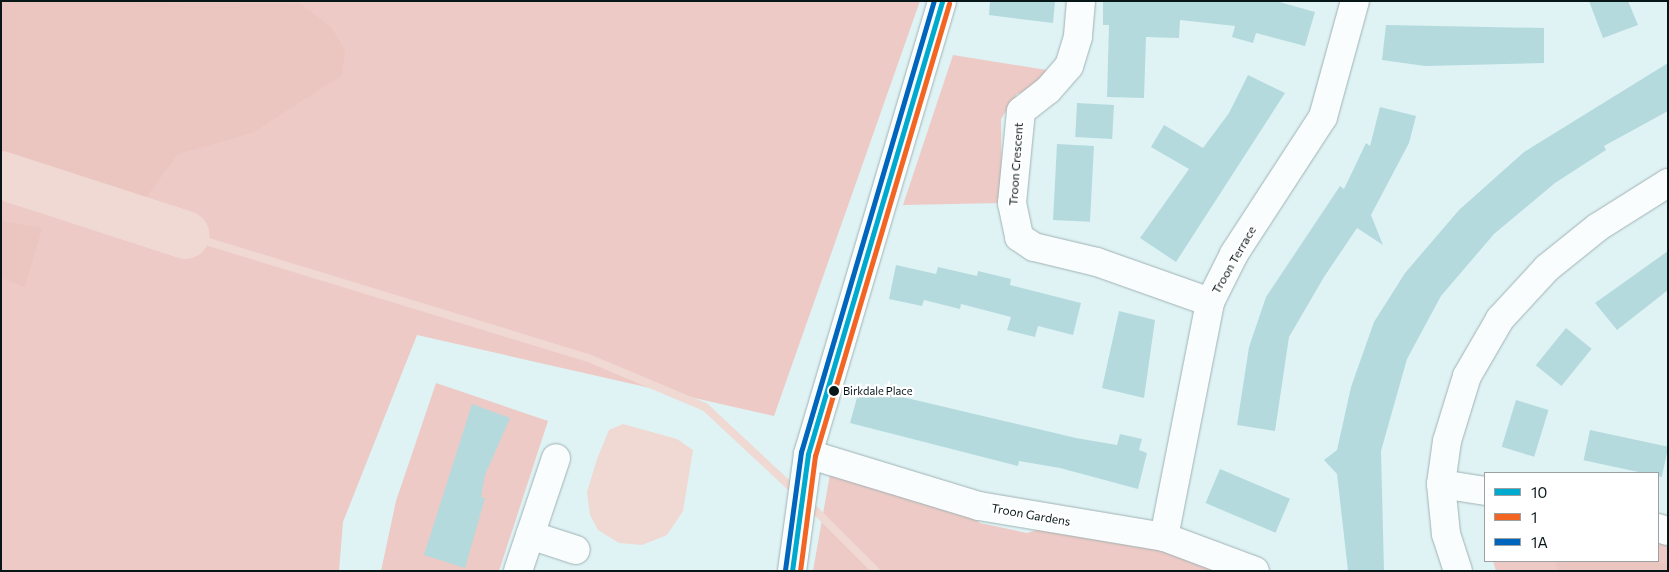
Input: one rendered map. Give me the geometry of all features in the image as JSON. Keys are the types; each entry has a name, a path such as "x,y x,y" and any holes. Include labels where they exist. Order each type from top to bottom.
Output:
{"street":[{"path":"792,571 808,454 942,1"},
{"name":"Troon Crescent","path":"1081,1 1078,37 1069,66 1048,90 1021,111 1012,203 1020,237 1034,247 1097,262 1210,302"},
{"name":"Troon Terrace","path":"1164,537 1210,302 1234,254 1323,118 1355,1"},
{"path":"1458,571 1446,534 1441,484 1447,441 1467,376 1500,319 1547,268 1598,227 1668,183"},
{"name":"Troon Gardens","path":"808,454 979,506 1164,537 1255,571"},
{"path":"518,571 556,458"},
{"path":"1441,484 1484,491"},
{"path":"530,535 576,550"}],"shaded area":[{"path":"1,1 920,1 774,416 417,335 343,522 339,571 1,571"},
{"path":"1,1 301,4 331,27 345,50 342,75 252,133 178,154 126,225 86,218 1,186"},
{"path":"953,55 1053,71 1038,87 1017,94 1001,119 1002,203 903,205"},
{"path":"1,221 42,228 25,287 1,278"},
{"path":"436,383 548,421 499,571 381,571 396,501"},
{"path":"623,424 677,439 693,450 683,511 667,535 642,545 619,543 598,530 590,515 587,492 597,459 609,430"},
{"path":"830,474 968,512 980,523 1027,533 1047,527 1157,544 1216,571 813,571"},
{"path":"1659,538 1668,540 1668,571 1496,571 1493,562 1659,562"},
{"path":"1554,562 1659,562 1668,564 1668,571 1559,571"}],"building":[{"path":"990,1 1055,1 1053,23 989,15"},
{"path":"1103,1 1276,1 1315,12 1305,46 1256,33 1253,43 1232,37 1235,26 1180,20 1179,38 1146,37 1144,98 1107,97 1109,25 1103,25"},
{"path":"1589,1 1628,1 1638,25 1603,38"},
{"path":"1386,25 1544,28 1544,63 1425,66 1382,60"},
{"path":"1668,63 1668,111 1604,146 1606,150 1555,183 1494,234 1441,296 1407,359 1381,451 1384,571 1348,571 1337,474 1324,460 1337,450 1351,387 1374,322 1405,273 1459,210 1524,152"},
{"path":"1248,75 1285,93 1176,262 1140,238 1189,169 1151,147 1164,125 1203,148 1229,113"},
{"path":"1077,103 1114,105 1112,139 1075,137"},
{"path":"1380,107 1416,116 1409,143 1371,215 1383,245 1357,228 1324,277 1289,337 1275,431 1237,425 1249,347 1266,297 1340,186 1344,189 1366,143 1370,146"},
{"path":"1057,144 1094,146 1090,222 1053,220"},
{"path":"1668,251 1668,290 1617,330 1595,303"},
{"path":"896,265 936,274 938,267 977,276 978,271 1011,279 1010,285 1081,303 1073,335 1038,326 1035,337 1007,330 1011,317 961,304 960,309 924,300 922,306 889,299"},
{"path":"1119,311 1155,320 1144,398 1102,388"},
{"path":"1566,328 1592,349 1561,386 1536,365"},
{"path":"860,387 1076,438 1117,445 1120,434 1142,439 1139,450 1147,453 1138,489 1060,468 1019,461 1018,466 850,423"},
{"path":"1516,400 1549,410 1534,457 1502,447"},
{"path":"472,404 510,418 485,475 481,497 485,498 465,568 424,555"},
{"path":"1590,430 1668,447 1662,477 1659,476 1659,472 1638,472 1584,460"},
{"path":"1220,469 1290,499 1276,533 1206,503"}],"waterway":[{"path":"1,175 186,235"},
{"path":"186,235 586,357 705,407 796,492"},
{"path":"808,503 876,571"}],"transit line":[{"name":"1A","path":"785,570 801,452 934,1"},
{"name":"10","path":"792,571 808,454 942,1"},
{"name":"1","path":"800,571 815,456 949,3"}],"place":[{"name":"Birkdale Place","path":"834,391"}]}
